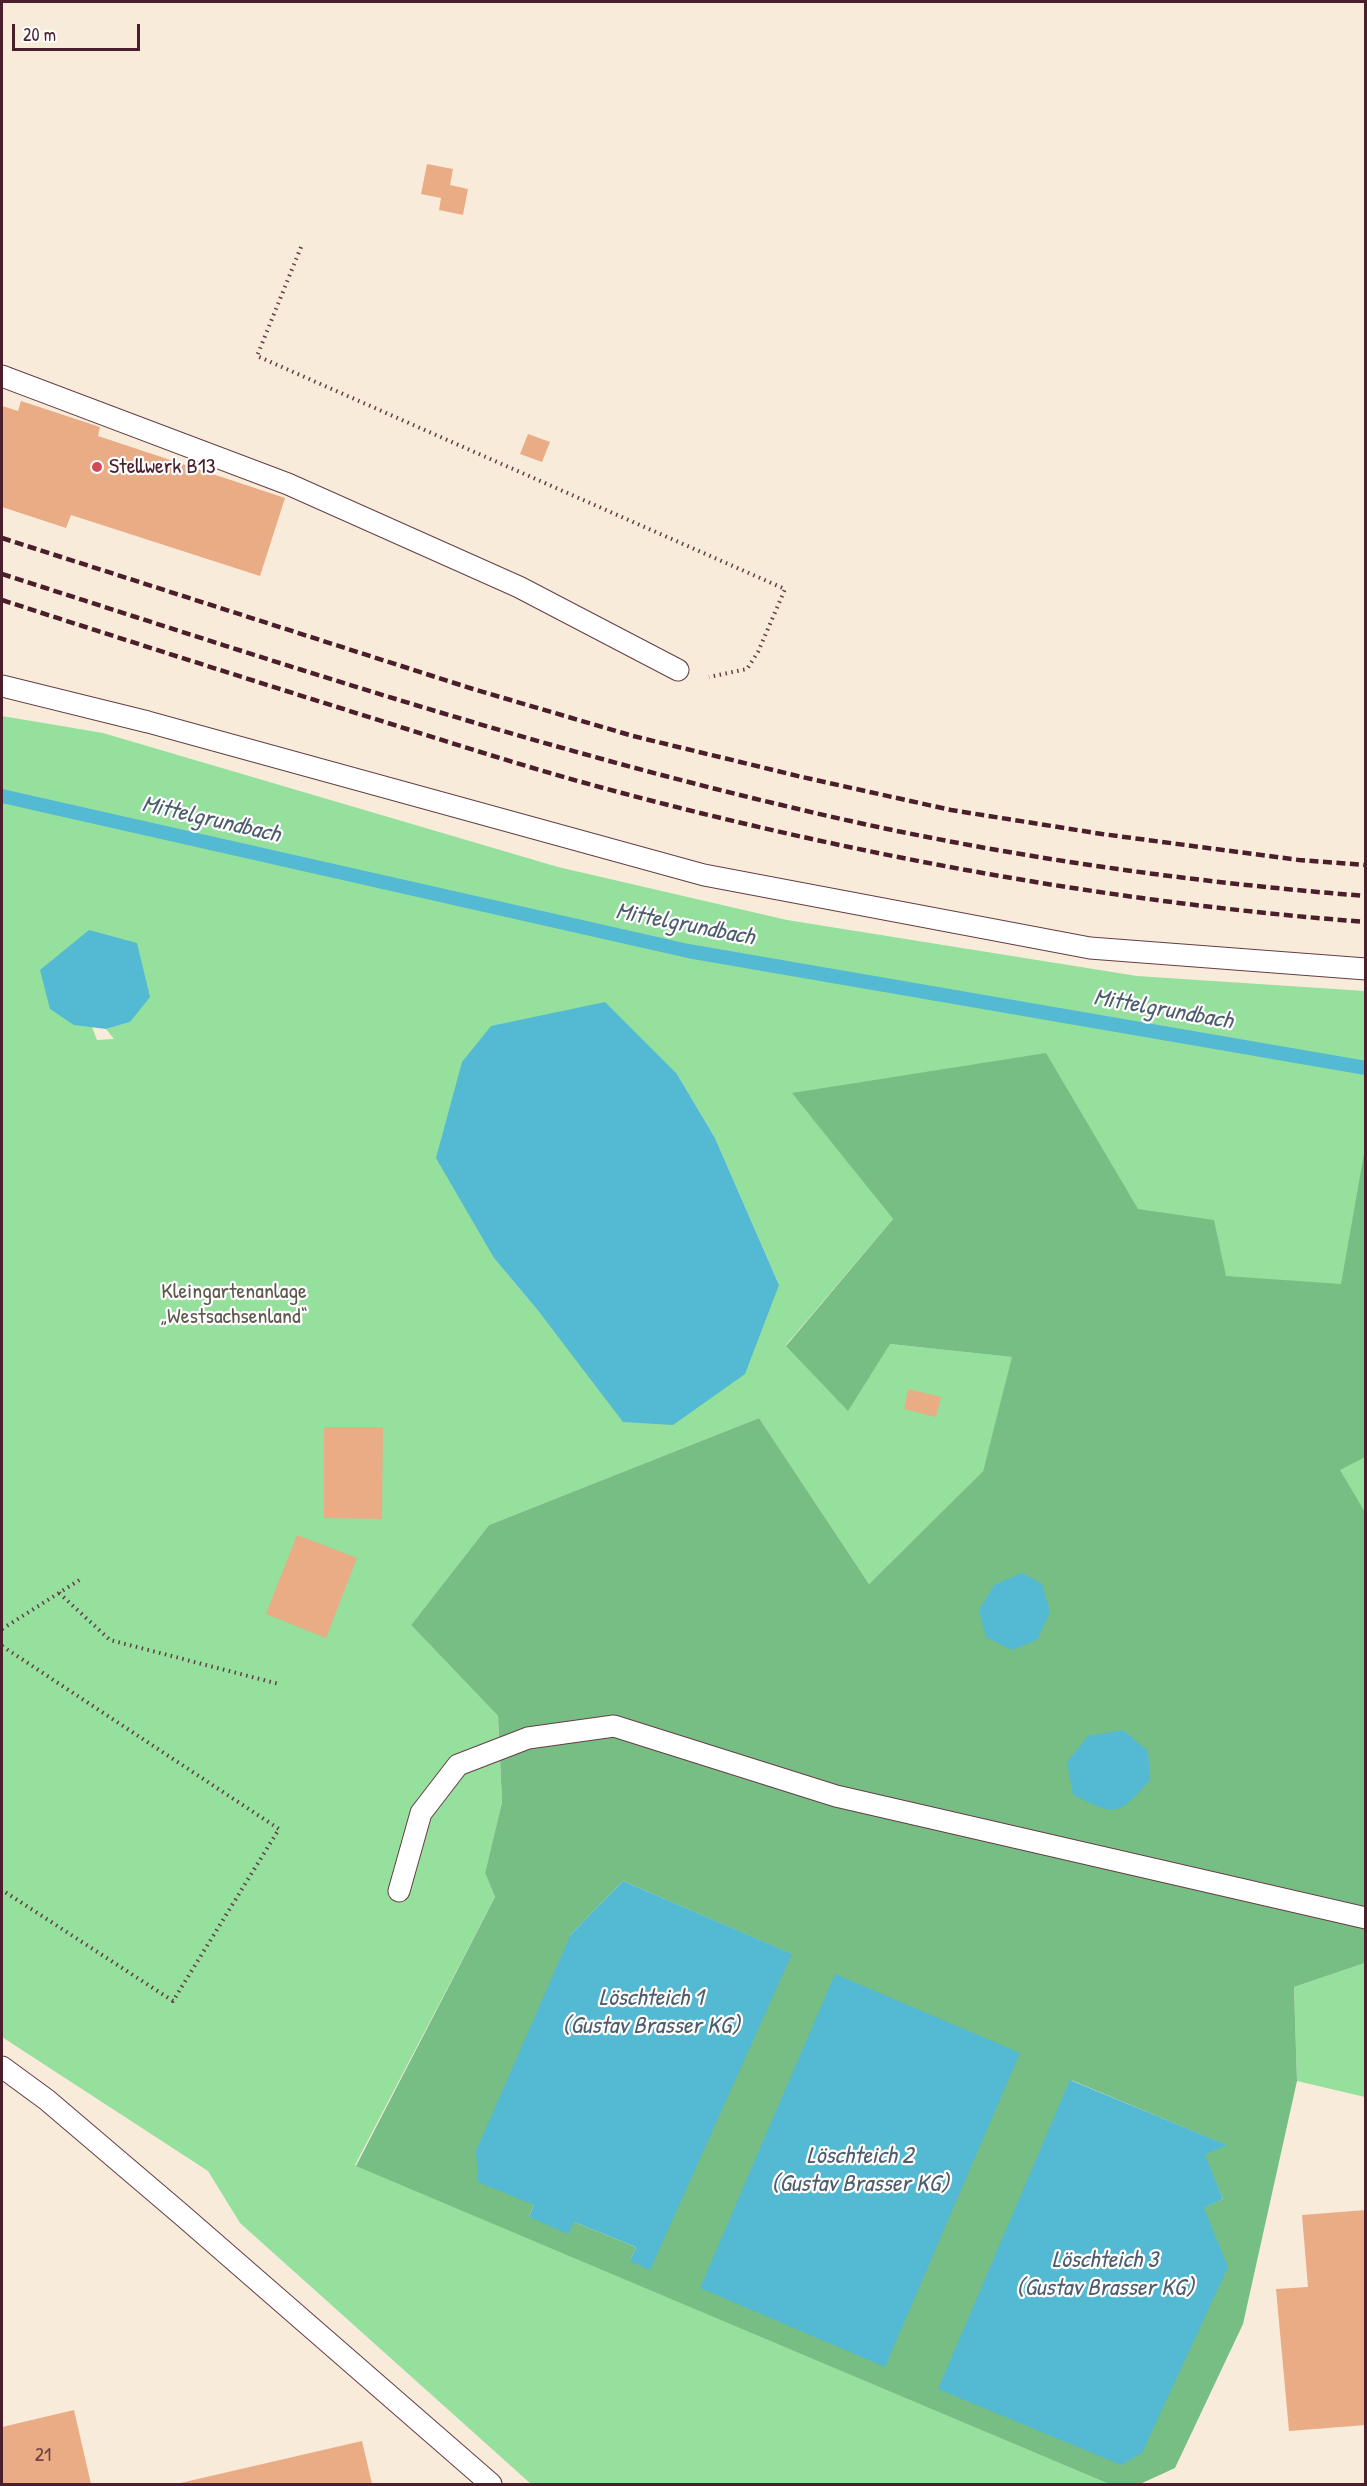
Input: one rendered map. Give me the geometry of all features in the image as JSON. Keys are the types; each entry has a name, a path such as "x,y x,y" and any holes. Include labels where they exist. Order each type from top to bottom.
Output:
{"lane":[{"path":"2,376 288,484 519,587 678,670"},
{"path":"2,686 148,722 704,875 1090,948 1365,969"},
{"path":"399,1891 421,1813 458,1765 528,1738 614,1726 836,1796 1365,1918"},
{"path":"2,2067 47,2100 182,2215 491,2484"}],"path":[{"path":"301,247 256,356 785,589 758,652 747,669 711,677 678,670"},
{"path":"2,1629 81,1579"},
{"path":"58,1593 110,1640 279,1684"},
{"path":"2,1646 279,1829 174,2001 2,1890"}],"green space":[{"name":"Kleingartenanlage „Westsachsenland“","path":"2,716 103,733 558,867 787,920 1137,976 1365,991 1365,1885 1150,1405 793,1093 893,1219 786,1345 890,1344 1013,1357 983,1471 869,1584 759,1418 489,1525 411,1625 498,1716 502,1802 485,1873 495,1897 355,2165 1109,2484 531,2484 240,2223 208,2171 2,2037","holes":["130,1022 106,1029 114,1039 97,1040 92,1027","677,1074 715,1138 779,1285 540,1313 494,1258"]},
{"path":"1046,1053 1138,1209 1214,1220 1226,1276 1341,1284 1365,1148 1365,1457 1340,1470 1366,1514 1365,1963 1294,1987 1297,2081 1243,2324 1175,2468 1140,2484 1109,2484 356,2166 495,1897 485,1873 502,1802 498,1716 411,1625 489,1525 759,1418 869,1584 983,1471 1012,1357 890,1344 848,1411 786,1346 893,1219 792,1093","holes":["623,1881 791,1954 630,2261 636,2247 574,2222 529,2217 534,2205 571,1934","1071,2080 1226,2145 1204,2155 1223,2199 1203,2208"]},
{"path":"1365,1963 1365,2097 1297,2081 1294,1987"}],"water":[{"path":"89,930 137,943 150,997 130,1022 106,1029 74,1025 50,1009 40,970"},
{"path":"605,1002 677,1074 715,1138 779,1285 745,1374 673,1425 623,1422 540,1313 494,1258 436,1158 462,1062 491,1026"},
{"path":"1022,1573 1042,1584 1050,1612 1037,1640 1012,1650 986,1637 979,1610 994,1585"},
{"path":"1123,1730 1148,1751 1150,1780 1123,1807 1116,1809 1099,1807 1073,1795 1067,1762 1088,1736"},
{"name":"Löschteich 1 (Gustav Brasser KG)","path":"623,1881 792,1954 650,2270 630,2261 636,2247 574,2222 568,2234 529,2217 534,2205 478,2182 476,2151 571,1934"},
{"name":"Löschteich 2 (Gustav Brasser KG)","path":"835,1974 1020,2053 885,2367 700,2288"},
{"name":"Löschteich 3 (Gustav Brasser KG)","path":"1070,2080 1227,2145 1205,2155 1223,2199 1204,2208 1228,2267 1142,2453 1121,2465 938,2389"}],"building":[{"path":"427,164 453,169 450,185 468,189 463,215 439,210 441,198 421,194"},
{"name":"Stellwerk B13","path":"21,401 100,427 98,436 285,498 260,576 71,515 66,528 2,507 2,406 18,411"},
{"path":"528,434 550,442 542,462 520,454"},
{"path":"908,1389 941,1397 936,1417 904,1409"},
{"path":"324,1427 383,1427 382,1519 324,1518"},
{"path":"297,1535 357,1558 326,1638 266,1614"},
{"path":"1366,2210 1366,2425 1289,2431 1276,2289 1308,2287 1302,2215"},
{"path":"74,2410 91,2484 2,2484 2,2427"},
{"path":"362,2441 372,2484 176,2484"}],"waterway":[{"name":"Mittelgrundbach","path":"2,796 688,951 1366,1068"}],"railway":[{"path":"2,538 473,689 633,736 802,777 951,810 1102,834 1299,860 1366,865"},
{"path":"2,574 395,699 594,757 794,808 935,839 1078,863 1222,882 1366,896"},
{"path":"2,600 497,757 591,785 713,816 898,857 1084,890 1272,914 1366,922"}],"place":[{"name":"Stellwerk B13","path":"97,467"}]}
